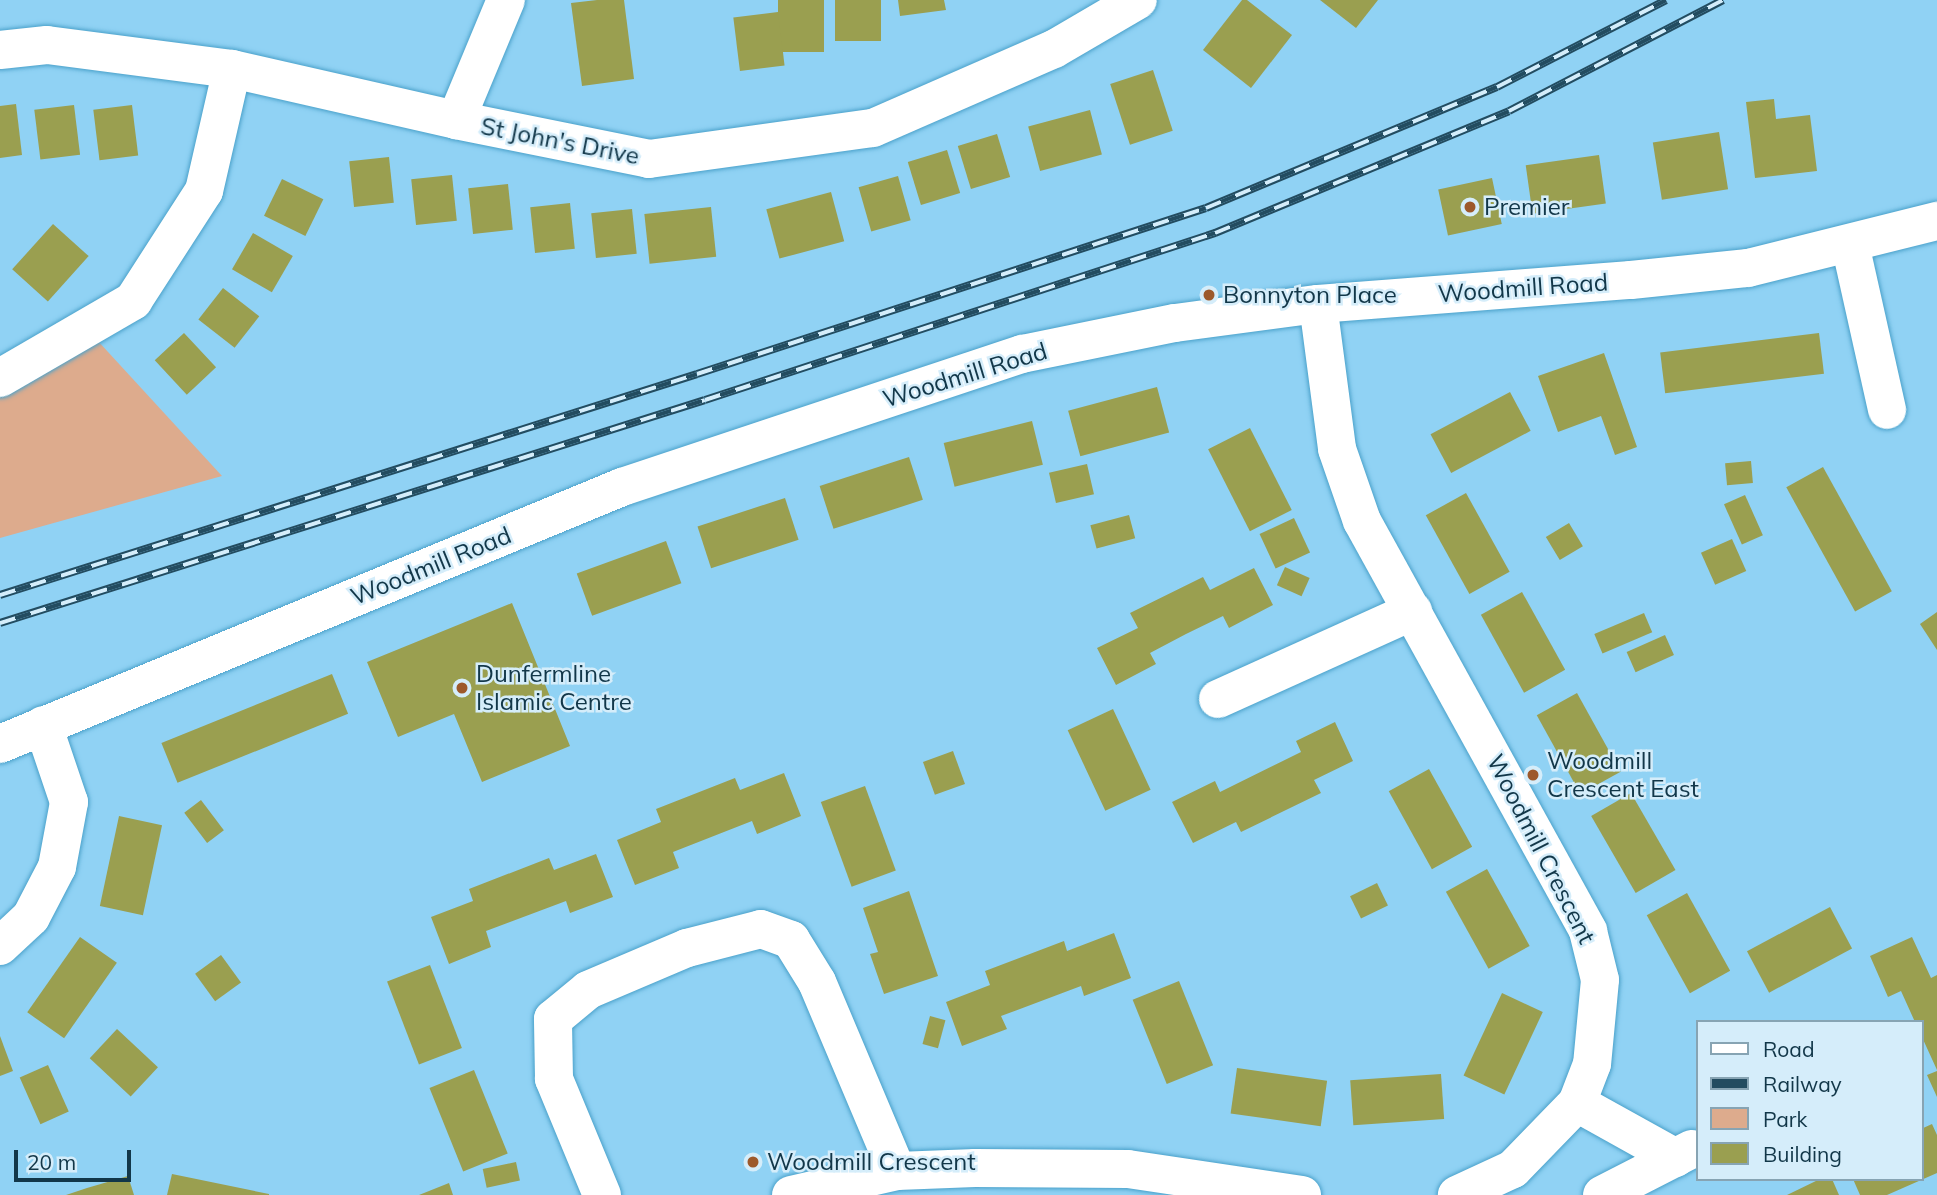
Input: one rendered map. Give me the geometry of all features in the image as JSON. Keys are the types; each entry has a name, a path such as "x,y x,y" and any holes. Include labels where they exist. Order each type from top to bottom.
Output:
{"street":[{"path":"456,120 506,0"},
{"name":"St John's Drive","path":"0,50 47,45 232,69 456,120 649,159 873,128 1054,49 1138,0"},
{"path":"0,377 133,301 204,191 232,69"},
{"name":"Woodmill Road","path":"0,744 622,487 1009,358 1175,323 1318,304 1748,268 1937,221"},
{"path":"1850,244 1887,410"},
{"name":"Woodmill Crescent","path":"1318,304 1337,449 1363,521 1588,931 1600,980 1592,1064 1577,1103 1513,1170 1457,1195"},
{"path":"1217,699 1413,611"},
{"path":"0,946 31,917 57,867 69,802 43,725"},
{"path":"602,1195 554,1079 553,1019 588,990 687,948 761,929 791,940 817,982 897,1171"},
{"path":"1577,1103 1687,1153"},
{"path":"1602,1195 1687,1153"},
{"path":"791,1195 897,1171 975,1168 1128,1170 1302,1195"}],"green space":[{"path":"86,328 222,476 0,538 0,378"}],"building":[{"path":"624,0 634,79 582,86 571,3"},
{"path":"778,0 824,0 824,52 778,52"},
{"path":"835,0 881,0 881,41 835,41"},
{"path":"898,0 944,0 946,10 900,16"},
{"path":"1242,0 1247,0 1292,35 1251,88 1203,50"},
{"path":"1320,0 1378,0 1356,28"},
{"path":"778,12 785,66 740,71 733,17"},
{"path":"1153,70 1173,131 1130,145 1110,84"},
{"path":"1774,99 1776,119 1810,115 1817,171 1755,178 1746,102"},
{"path":"16,104 22,155 0,158 0,106"},
{"path":"74,105 80,155 40,160 34,110"},
{"path":"132,105 138,156 100,160 93,110"},
{"path":"1090,110 1102,154 1040,171 1028,127"},
{"path":"1719,132 1728,189 1662,200 1653,142"},
{"path":"997,134 1010,177 971,189 958,146"},
{"path":"947,150 960,193 921,205 908,162"},
{"path":"1599,155 1606,204 1533,214 1526,165"},
{"path":"389,157 394,203 354,207 349,161"},
{"path":"452,175 457,221 416,225 411,179"},
{"path":"898,176 911,220 871,232 859,187"},
{"name":"Premier","path":"1492,178 1502,224 1448,235 1438,189"},
{"path":"282,179 323,199 305,236 264,216"},
{"path":"508,184 513,230 473,234 468,188"},
{"path":"831,192 844,241 779,259 766,209"},
{"path":"570,203 575,249 535,253 530,207"},
{"path":"711,207 716,257 650,264 644,214"},
{"path":"632,209 637,254 596,258 591,213"},
{"path":"53,224 89,256 48,301 12,269"},
{"path":"253,233 293,256 272,292 232,269"},
{"path":"223,288 259,316 235,348 198,320"},
{"path":"184,333 216,367 187,395 155,360"},
{"path":"1819,333 1824,374 1665,393 1660,352"},
{"path":"1604,353 1637,447 1615,455 1601,416 1558,432 1538,376"},
{"path":"1157,387 1169,432 1080,456 1068,411"},
{"path":"1510,392 1531,431 1451,473 1431,434"},
{"path":"1032,421 1043,465 955,487 944,443"},
{"path":"1250,428 1292,510 1250,531 1208,449"},
{"path":"909,457 923,500 834,529 820,486"},
{"path":"1751,461 1753,483 1727,485 1725,463"},
{"path":"1087,464 1094,494 1056,503 1049,473"},
{"path":"1823,467 1892,591 1855,612 1786,487"},
{"path":"1466,493 1510,572 1469,594 1426,515"},
{"path":"1745,495 1763,535 1742,545 1724,504"},
{"path":"785,498 799,540 711,568 698,526"},
{"path":"1129,515 1135,538 1097,549 1090,525"},
{"path":"1294,518 1310,552 1276,568 1260,534"},
{"path":"1569,523 1583,546 1560,560 1546,537"},
{"path":"1732,539 1746,571 1715,585 1701,553"},
{"path":"666,541 681,583 592,616 577,573"},
{"path":"1285,567 1310,578 1302,596 1277,585"},
{"path":"1254,568 1273,605 1229,628 1223,616 1186,634 1150,653 1156,664 1116,685 1097,648 1138,628 1130,613 1203,577 1210,590"},
{"path":"1522,592 1565,670 1524,693 1481,615"},
{"name":"Dunfermline Islamic Centre","path":"512,603 570,746 482,782 454,714 398,737 367,662"},
{"path":"1937,612 1937,650 1920,624"},
{"path":"1644,613 1652,632 1602,653 1594,634"},
{"path":"1665,635 1674,655 1636,672 1627,652"},
{"path":"332,674 348,714 178,783 161,743"},
{"path":"1577,693 1621,772 1580,794 1537,715"},
{"path":"1113,709 1151,790 1105,811 1068,730"},
{"path":"1335,722 1353,761 1314,780 1321,793 1241,832 1236,822 1193,843 1172,802 1215,781 1220,792 1301,752 1296,741"},
{"path":"953,751 965,784 935,795 923,762"},
{"path":"1429,769 1472,847 1432,869 1389,791"},
{"path":"784,773 801,816 757,834 752,821 673,852 679,868 635,885 617,840 661,822 656,809 735,778 740,790"},
{"path":"865,786 896,871 852,887 821,802"},
{"path":"1631,793 1676,870 1636,893 1591,816"},
{"path":"201,800 224,830 207,843 184,813"},
{"path":"119,816 162,825 143,915 100,906"},
{"path":"596,854 613,897 570,913 566,901 486,931 491,947 449,964 431,917 473,901 469,889 549,858 554,870"},
{"path":"1487,869 1530,946 1489,969 1446,892"},
{"path":"1377,883 1388,905 1361,919 1350,896"},
{"path":"909,891 938,976 884,994 870,954 878,952 863,908"},
{"path":"1687,893 1730,971 1690,993 1647,915"},
{"path":"1830,907 1852,948 1769,993 1747,951"},
{"path":"1114,933 1131,978 1084,996 1081,986 1001,1016 1007,1029 962,1046 946,1002 990,985 985,971 1064,941 1067,951"},
{"path":"80,937 117,963 64,1038 27,1012"},
{"path":"1912,937 1931,978 1937,975 1937,1070 1923,1039 1923,1020 1914,1020 1901,991 1888,997 1870,956"},
{"path":"221,955 241,983 215,1001 195,974"},
{"path":"430,965 462,1048 419,1065 387,981"},
{"path":"1179,981 1213,1065 1167,1084 1133,1000"},
{"path":"1502,993 1543,1012 1504,1094 1464,1075"},
{"path":"930,1016 945,1020 938,1048 922,1044"},
{"path":"117,1029 158,1067 131,1096 90,1058"},
{"path":"0,1036 13,1071 0,1076"},
{"path":"48,1065 69,1112 40,1124 20,1078"},
{"path":"1237,1068 1327,1081 1321,1126 1231,1114"},
{"path":"474,1070 508,1153 463,1171 429,1088"},
{"path":"1937,1071 1937,1097 1927,1075"},
{"path":"1441,1074 1444,1119 1353,1125 1350,1080"},
{"path":"1932,1124 1937,1135 1937,1173 1923,1179 1923,1128"},
{"path":"516,1162 520,1181 487,1188 483,1169"},
{"path":"172,1174 269,1194 269,1195 167,1195"},
{"path":"128,1176 134,1195 66,1195 87,1188"},
{"path":"1816,1181 1833,1181 1839,1195 1787,1195"},
{"path":"1854,1181 1919,1181 1887,1195 1860,1195"},
{"path":"449,1183 453,1195 419,1195"}],"railway":[{"path":"0,595 697,374 1206,208 1497,87 1666,0"},
{"path":"0,623 705,400 1215,233 1509,111 1723,0"}],"place":[{"name":"Premier","path":"1470,207"},
{"name":"Bonnyton Place","path":"1209,295"},
{"name":"Dunfermline Islamic Centre","path":"462,688"},
{"name":"Woodmill Crescent East","path":"1533,775"},
{"name":"Woodmill Crescent","path":"753,1162"}]}
